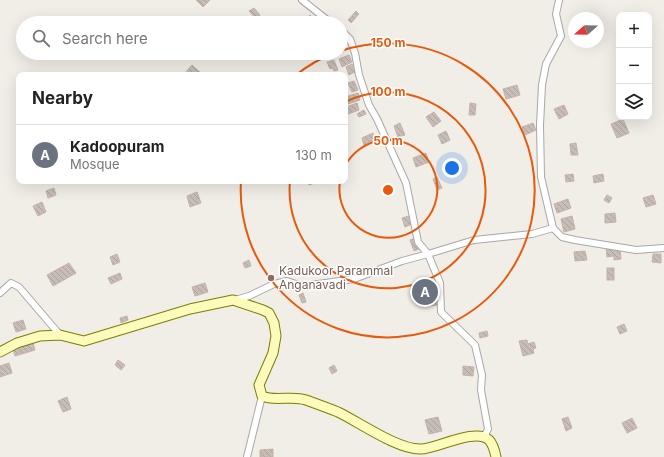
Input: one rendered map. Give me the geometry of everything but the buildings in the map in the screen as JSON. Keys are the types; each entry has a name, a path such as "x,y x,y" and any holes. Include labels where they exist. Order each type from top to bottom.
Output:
{"main road":[{"path":"0,351 17,343 40,336 60,335 84,341 190,309 233,300 269,313 274,324 276,336 273,353 259,384 262,396 268,398 294,398 304,400 338,412 367,429 414,448 428,448 462,438 484,437 489,440 496,457"}],"street":[{"path":"302,0 322,16"},
{"path":"559,0 556,14 561,36 546,64 542,85 540,125 541,177 552,228 562,237 575,240 636,250 664,248"},
{"path":"348,37 355,53 359,75 369,105 377,119 406,183 418,242 428,254 440,283 442,312 475,345 482,375 482,390 488,429 484,437"},
{"path":"233,300 248,296 274,284 287,281 299,285 311,285 354,279 402,261 474,240 532,234 552,228"},
{"path":"0,293 11,283 19,287 60,335"},
{"path":"247,457 262,396"}],"place":[{"name":"Kadukoor Parammal Anganavadi","path":"271,278"},
{"name":"Kadoopuram","path":"425,292"}]}
